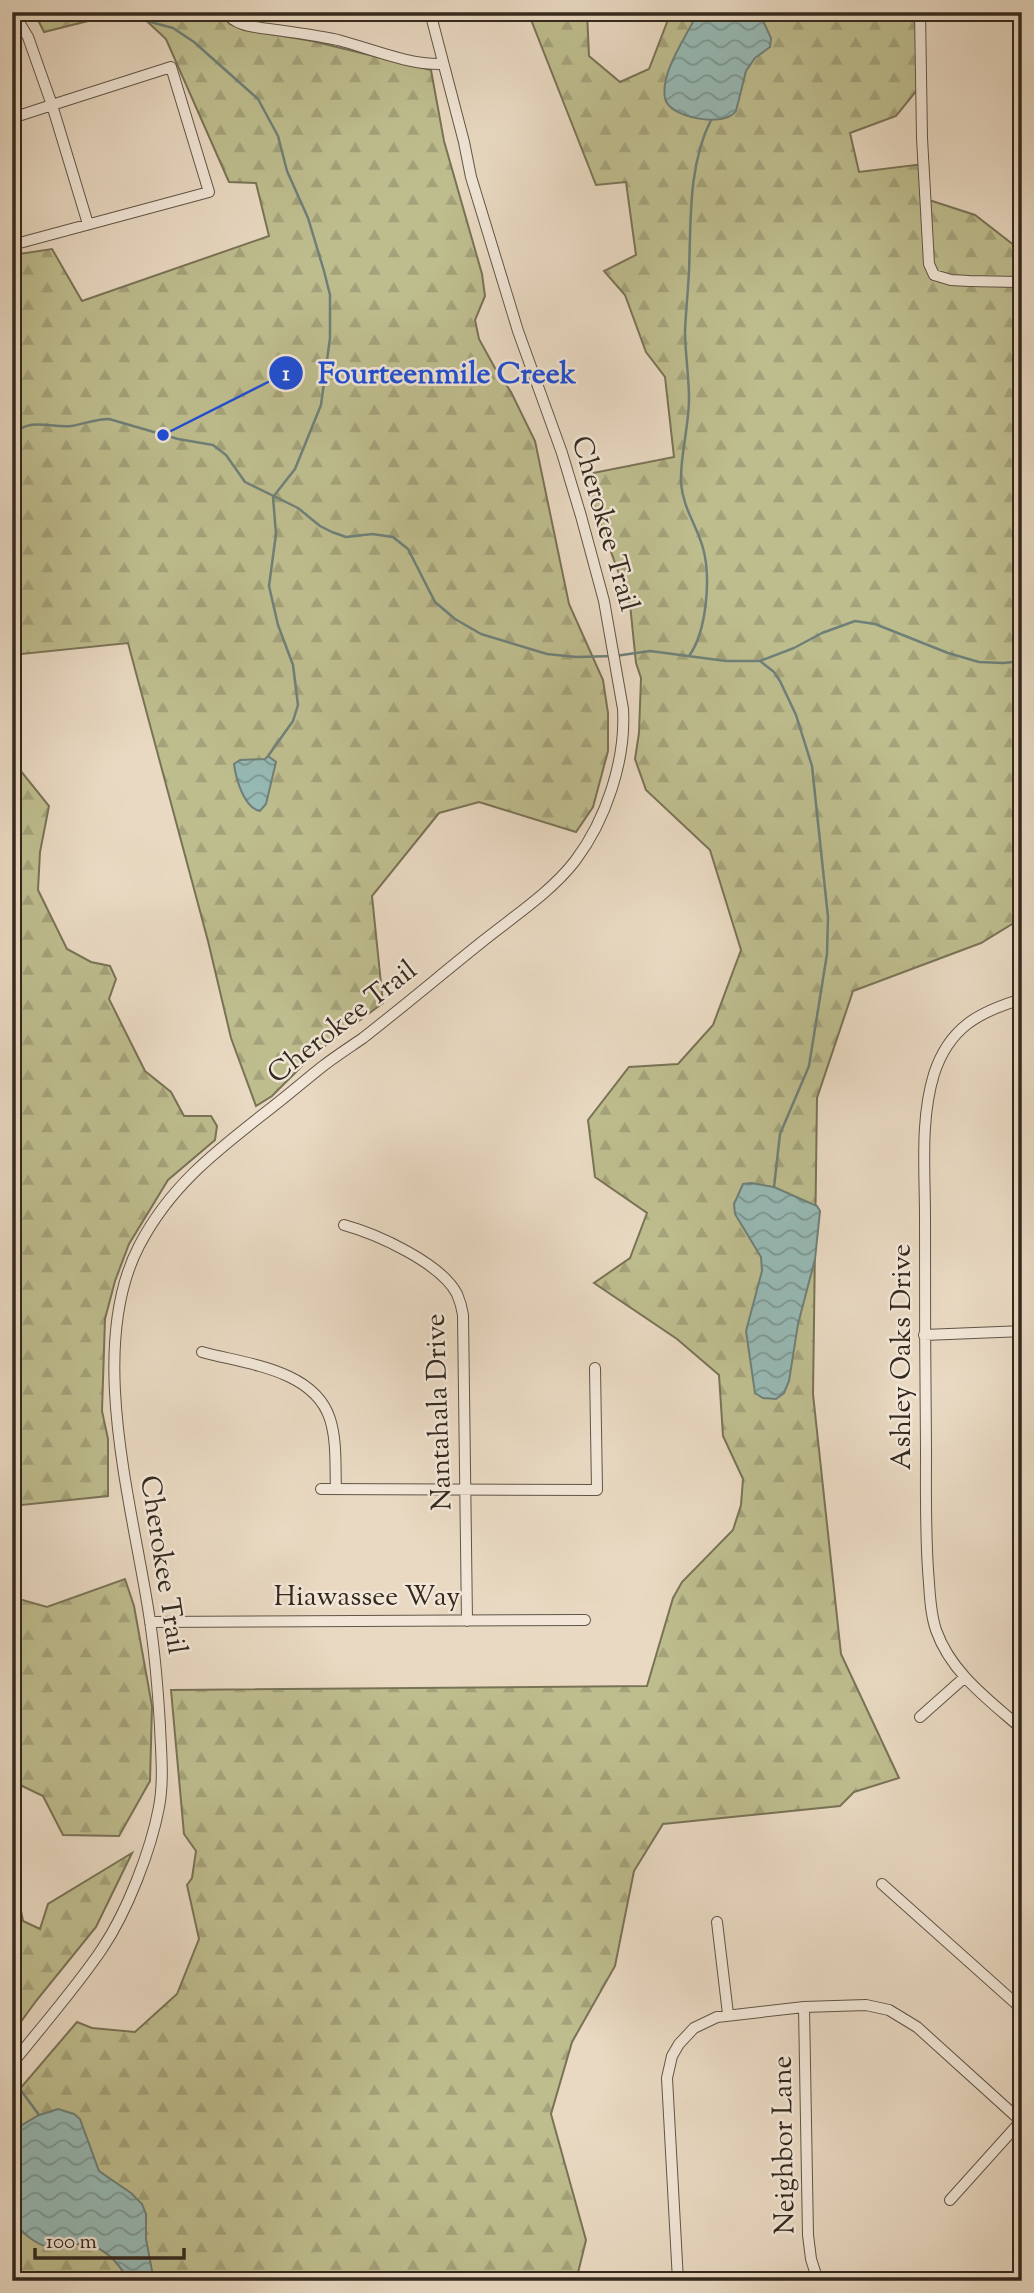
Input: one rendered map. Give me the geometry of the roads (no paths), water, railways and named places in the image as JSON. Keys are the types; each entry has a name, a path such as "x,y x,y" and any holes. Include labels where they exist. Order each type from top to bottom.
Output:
{"street":[{"path":"13,12 29,37 88,225"},
{"path":"226,12 229,18 239,23 259,28 315,35 423,62 443,64"},
{"name":"Cherokee Trail","path":"12,2064 103,1948 121,1915 144,1860 158,1812 162,1780 158,1689 150,1622 125,1473 115,1365 119,1300 137,1249 184,1181 221,1145 361,1039 524,909 575,860 599,820 617,768 624,726 609,625 562,453 518,331 471,177 430,12"},
{"path":"920,12 922,138 929,264 934,275 951,280 1022,282"},
{"path":"12,118 171,67 209,192 12,244"},
{"name":"Ashley Oaks Drive","path":"1022,999 981,1014 961,1028 953,1036 934,1074 925,1117 924,1335 927,1564 931,1611 942,1645 964,1677 1022,1729"},
{"name":"Nantahala Drive","path":"344,1225 382,1238 419,1259 448,1282 456,1293 463,1315 467,1621"},
{"path":"924,1335 1022,1331"},
{"path":"202,1352 281,1374 311,1391 330,1418 336,1489"},
{"path":"321,1489 597,1490 595,1368"},
{"name":"Hiawassee Way","path":"150,1622 585,1620"},
{"path":"920,1717 964,1677"},
{"path":"882,1884 1022,2009"},
{"path":"717,1922 728,2014"},
{"path":"678,2281 667,2078 672,2056 686,2035 706,2021 728,2014 866,2005 889,2010 917,2027 1021,2122 950,2200"},
{"name":"Neighbor Lane","path":"804,2007 808,2235 811,2259 818,2281"}],"water":[{"path":"698,12 759,12 771,38 770,47 755,58 746,71 736,111 721,119 709,120 686,115 668,105 665,98 666,77 670,66"},
{"path":"268,756 276,762 266,804 260,811 254,809 245,799 234,764 240,760 265,759"},
{"path":"743,1184 774,1187 817,1206 820,1211 815,1259 798,1324 789,1381 784,1393 776,1399 763,1398 755,1393 746,1331 762,1271 761,1257 735,1214 734,1204"},
{"path":"58,2109 80,2119 99,2171 142,2204 146,2214 146,2239 154,2281 129,2281 109,2255 95,2247 79,2244 58,2248 44,2246 27,2236 12,2221 12,2131 39,2115"}],"waterway":[{"path":"129,12 143,20 173,28 194,42 258,99 278,136 287,171 308,218 330,295 330,338 321,405 295,469 273,497 276,534 269,586 278,625 293,665 298,705 293,721 268,756"},
{"path":"689,656 700,633 706,604 707,574 703,548 684,500 681,483 689,399 685,330 694,175 711,120"},
{"path":"12,434 27,426 71,426 109,419 178,439 213,445 226,455 245,482 298,508 320,526 346,537 372,534 393,537 408,549 435,602 455,619 481,634 547,654 576,657 615,656 650,651 726,661 760,661 855,621 875,624 948,653 979,662 1022,661"},
{"path":"760,661 774,672 780,681 796,715 812,766 828,917 827,954 809,1066 780,1134 774,1187"},
{"path":"18,2081 20,2089 39,2115"}],"place":[{"name":"Fourteenmile Creek","path":"163,435"}]}
